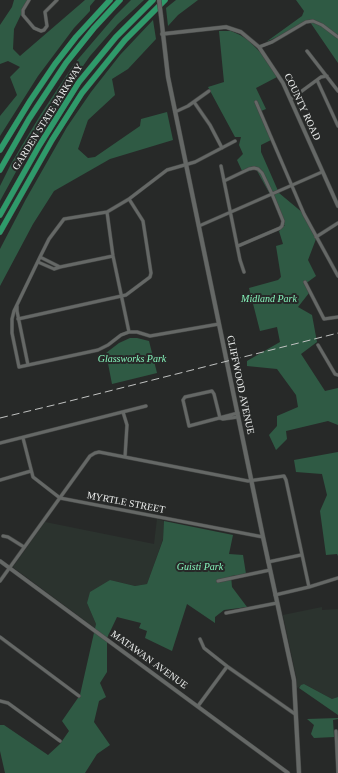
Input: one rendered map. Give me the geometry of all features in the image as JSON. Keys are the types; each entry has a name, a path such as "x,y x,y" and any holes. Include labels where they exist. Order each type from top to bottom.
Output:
{"highway":[{"path":"0,150 55,64 79,33 110,0"},
{"name":"GARDEN STATE PARKWAY","path":"0,170 29,120 63,67 94,28 120,0"},
{"name":"GARDEN STATE PARKWAY","path":"0,215 45,136 79,82 116,37 153,0"},
{"name":"GARDEN STATE PARKWAY","path":"0,232 52,140 82,93 125,40 165,0"}],"main road":[{"name":"CLIFFWOOD AVENUE","path":"159,0 166,67 268,562 294,680 299,773"}],"street":[{"path":"29,0 23,10 23,14 34,28 40,31 44,30 47,26 45,12 57,0"},
{"path":"259,47 272,42 300,24 313,21 327,27 338,37"},
{"name":"COUNTY ROAD","path":"162,34 226,27 241,32 259,47 280,78 338,206"},
{"path":"307,51 338,91"},
{"path":"290,99 321,77 327,76"},
{"path":"317,80 338,126"},
{"path":"175,112 209,92"},
{"path":"194,102 210,125 222,148"},
{"path":"256,102 292,186 316,237 338,276"},
{"path":"219,324 150,336 138,332 129,332 121,335 108,345 98,350 19,367 12,333 14,311 49,239 64,219 107,212 129,199 167,170 197,161 235,141"},
{"path":"221,166 244,272"},
{"path":"224,181 249,169 256,168 262,173 284,223 280,228 238,246"},
{"path":"198,226 231,213 322,172"},
{"path":"18,318 126,295 150,277 151,273 144,221 129,199"},
{"path":"107,212 113,256 129,332"},
{"path":"316,237 338,223"},
{"path":"38,262 54,269 113,256"},
{"path":"40,257 60,267"},
{"path":"305,282 324,319 338,317"},
{"path":"18,305 18,318 28,365"},
{"path":"318,345 335,374 338,375"},
{"path":"220,418 212,391 185,397 183,400 189,426 238,415"},
{"path":"0,443 146,406"},
{"path":"123,412 127,425 125,457"},
{"name":"MYRTLE STREET","path":"23,438 31,471 35,480 60,498 263,537"},
{"path":"0,581 90,456 96,452 252,481 284,476 286,478 301,555 309,587"},
{"path":"0,480 31,471"},
{"path":"3,536 8,537 24,547"},
{"path":"268,562 301,555"},
{"name":"MATAWAN AVENUE","path":"0,561 288,773"},
{"path":"218,581 270,570"},
{"path":"275,595 338,578"},
{"path":"226,613 277,603"},
{"path":"0,638 79,696"},
{"path":"200,639 204,648 228,667 296,714"},
{"path":"198,706 226,668"},
{"path":"0,701 8,703 60,741"},
{"path":"336,732 338,773"}],"shaded area":[{"path":"157,519 164,521 163,539 147,584 135,586 110,580 87,603 96,624 95,628 13,567 45,522 154,544"},
{"path":"322,607 322,610 338,609 338,697 332,699 304,684 297,688 297,680 283,615"}],"green space":[{"path":"14,0 28,0 14,29 13,49 20,56 85,0 95,0 90,6 90,11 74,28 38,76 0,136 0,116 17,95 10,77 20,67 8,61 0,64 0,25 12,7"},
{"path":"131,0 144,0 118,24 90,56 62,96 23,159 0,201 0,186 12,162 41,114 74,64 115,16"},
{"path":"176,0 198,0 178,15 168,26 166,8"},
{"path":"296,0 338,0 338,63 310,22 266,42 302,16 304,11"},
{"path":"153,20 156,39 128,69 112,79 115,95 88,120 78,149 88,158 95,157 140,126 141,119 167,112 173,140 110,159 54,191 33,224 0,286 0,249 26,199 67,127 91,92 120,55"},
{"name":"Midland Park","path":"219,31 231,31 248,40 265,57 277,77 256,88 266,109 261,111 271,140 261,145 261,152 279,193 303,213 316,239 308,260 316,276 305,284 309,293 298,307 312,315 317,342 301,354 325,391 338,388 338,425 328,421 286,431 287,439 276,450 269,435 277,426 277,416 298,407 296,395 277,369 247,366 247,361 280,342 277,327 260,331 249,288 278,280 281,277 276,246 283,244 279,231 285,225 283,225 271,196 256,169 243,173 237,160 243,154 239,145 241,137 235,137 208,87 224,82"},
{"name":"Glassworks Park","path":"130,338 149,341 157,373 112,384 106,353 119,343"},
{"path":"338,452 338,556 337,554 326,555 320,511 327,495 322,474 296,472 294,460"},
{"name":"Guisti Park","path":"164,521 233,535 229,554 243,555 246,574 231,576 232,587 247,607 224,610 215,617 215,623 187,604 172,651 145,638 147,631 139,628 141,623 117,617 107,638 107,672 100,683 106,697 99,701 94,722 110,745 97,754 85,773 5,773 0,751 0,725 4,725 48,755 60,744 69,731 62,721 80,695 96,624 87,603 90,592 110,580 135,586 147,584 163,540"},
{"path":"304,684 332,699 338,697 338,715 299,688"},
{"path":"338,718 333,720 334,737 314,738 311,734 314,725 307,719"}],"railway":[{"path":"0,418 338,333"}]}
